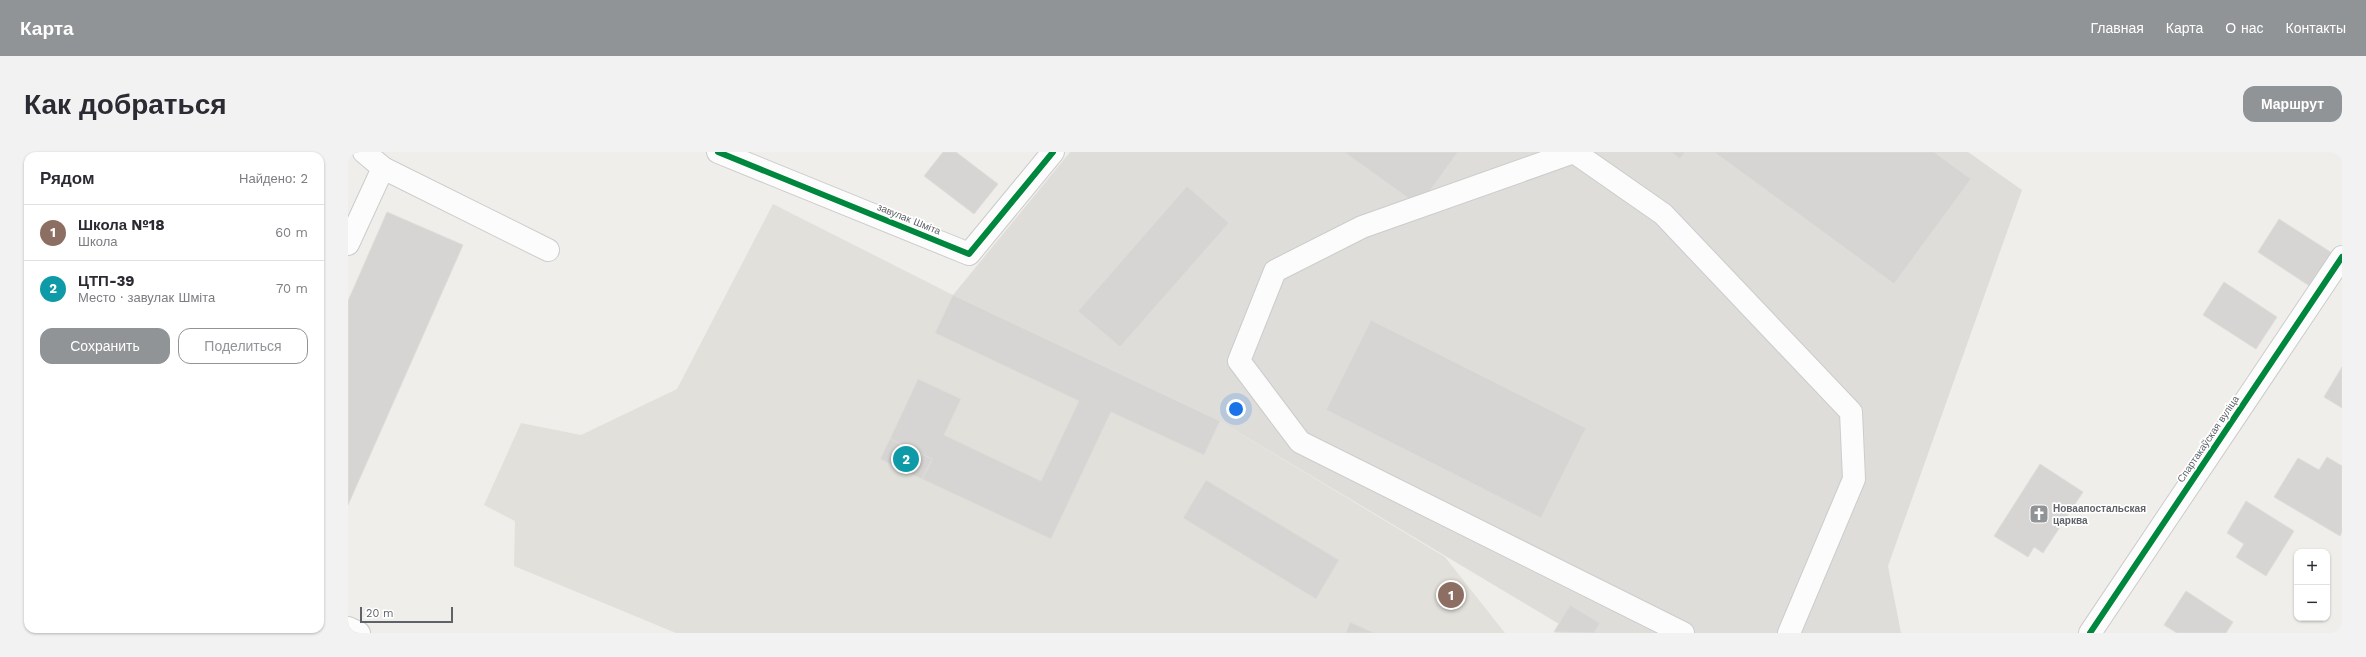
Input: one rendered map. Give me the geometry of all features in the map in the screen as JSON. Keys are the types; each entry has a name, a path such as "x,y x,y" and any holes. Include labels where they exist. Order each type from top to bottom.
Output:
{"street":[{"path":"364,152 383,168 548,250"},
{"name":"завулак Шміта","path":"718,152 969,254 1053,152"},
{"path":"1683,633 1300,442 1239,361 1275,271 1362,227 1488,181 1574,152 1663,214 1851,412 1854,479 1789,633"},
{"path":"348,244 383,168"},
{"name":"Спартакаўская вуліца","path":"2090,633 2342,257"},
{"path":"348,628 359,633"}],"shaded area":[{"path":"1070,152 1968,152 2022,190 1888,566 1901,633 1574,633 1220,421 953,295"},
{"path":"773,204 953,295 1220,421 1445,557 1505,633 676,633 514,566 515,521 484,505 521,423 581,435 677,389"}],"building":[{"path":"943,152 956,152 998,184 974,214 924,176"},
{"path":"1344,152 1458,152 1419,206"},
{"path":"1671,152 1685,152 1680,159"},
{"path":"1714,152 1934,152 1971,179 1894,284"},
{"path":"1187,186 1229,223 1120,347 1078,311"},
{"path":"387,212 463,245 348,505 348,301"},
{"path":"2279,219 2332,253 2311,287 2258,252"},
{"path":"2224,282 2277,317 2256,349 2203,315"},
{"path":"953,295 1220,421 1204,455 1111,412 1051,539 922,479 932,459 890,439 918,379 961,399 944,435 1041,481 1079,401 935,333"},
{"path":"1371,320 1586,428 1541,518 1326,410"},
{"path":"2342,367 2342,408 2324,397"},
{"path":"890,439 932,459 922,479 880,459"},
{"path":"2327,457 2342,466 2342,532 2340,536 2274,497 2298,458 2319,470"},
{"name":"Новаапостальская царква","path":"2040,464 2083,492 2043,553 2034,547 2028,557 1994,536"},
{"path":"1206,480 1339,560 1316,599 1183,518"},
{"path":"2246,501 2294,531 2266,576 2236,557 2244,544 2227,533"},
{"path":"2186,591 2233,622 2226,633 2177,633 2164,625"},
{"path":"1570,605 1600,623 1594,633 1554,632"},
{"path":"1350,622 1374,633 1346,633"}],"cycle path":[{"path":"718,152 969,254 1053,152"},
{"path":"2090,633 2342,257"}],"place":[{"name":"ЦТП-39","path":"906,459"},
{"name":"Новаапостальская царква","path":"2039,514"},
{"name":"Школа №18","path":"1451,595"}]}
